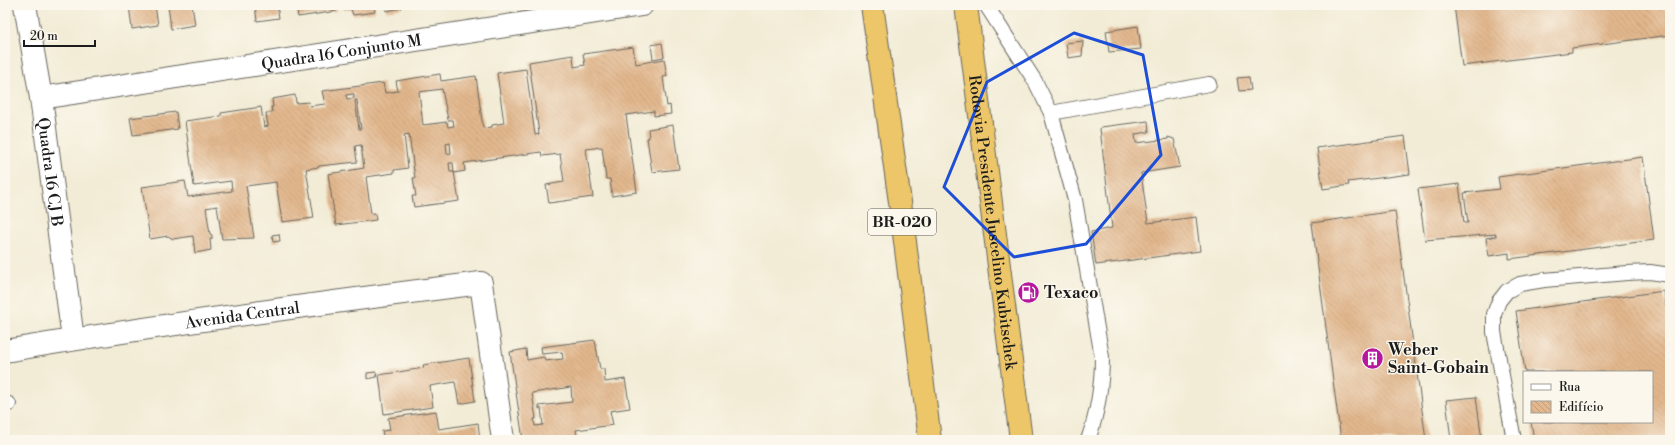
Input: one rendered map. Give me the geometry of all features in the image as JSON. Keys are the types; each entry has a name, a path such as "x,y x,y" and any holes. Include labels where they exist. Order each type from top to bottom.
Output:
{"highway":[{"name":"BR-020","path":"872,5 900,202 930,440"},
{"name":"Rodovia Presidente Juscelino Kubitschek","path":"966,5 1021,440"}],"street":[{"name":"Quadra 16 CJ B","path":"25,5 41,98 73,339"},
{"name":"Quadra 16 Conjunto M","path":"41,98 642,5"},
{"name":"Avenida Central","path":"5,351 73,339 298,306 481,283 503,440"}],"lane":[{"path":"986,5 1035,81 1051,113 1075,200 1102,357 1101,390 1096,418 1088,440"},
{"path":"1051,113 1209,84"},
{"path":"1514,440 1494,332 1494,314 1499,301 1507,291 1520,284 1544,280 1650,272 1670,275"}],"highlighted area":[{"path":"1074,33 1143,55 1161,155 1086,244 1014,257 944,187 987,82"}],"building":[{"path":"129,5 155,5 158,25 132,29"},
{"path":"168,5 192,5 195,25 171,29"},
{"path":"255,5 277,5 279,18 257,21"},
{"path":"296,5 336,5 337,11 298,17"},
{"path":"343,5 374,5 375,12 353,15 351,9 344,10"},
{"path":"386,5 401,5 402,8 386,11"},
{"path":"1454,5 1670,5 1670,35 1572,48 1572,52 1462,66"},
{"path":"1138,26 1141,49 1109,52 1106,31"},
{"path":"1083,41 1082,56 1068,58 1066,43"},
{"path":"662,43 664,57 653,59 651,45"},
{"path":"633,47 636,64 664,59 667,76 663,77 667,106 670,105 671,114 654,116 654,111 626,115 637,192 612,196 610,179 606,179 602,147 586,149 593,197 549,203 546,185 564,182 560,154 542,156 541,152 464,163 465,171 454,173 459,201 414,207 412,196 416,196 413,178 415,178 409,134 404,135 408,168 394,170 394,173 366,177 371,214 375,213 376,220 336,225 328,174 364,168 361,145 355,146 357,162 319,166 306,169 314,218 282,222 276,182 246,186 254,238 222,239 217,206 206,208 210,234 212,235 212,239 210,239 211,250 195,253 193,236 173,239 168,236 150,239 142,187 185,181 188,197 232,191 231,181 194,186 185,121 221,116 221,113 261,107 264,127 268,126 266,113 272,112 272,99 295,95 296,103 309,102 310,106 325,104 322,91 383,83 385,93 398,91 396,81 440,74 441,81 476,76 483,128 492,127 492,125 504,123 497,73 526,69 535,135 539,134 529,62 573,55 574,67 585,65 583,54","holes":["442,89 448,120 453,120 454,126 448,127 447,122 423,125 419,92","354,94 354,98 347,99 346,95","355,100 357,100 361,129 359,129","450,143 451,153 447,154 446,144","449,163 453,163 454,172 450,172"]},
{"path":"1249,77 1251,90 1239,91 1237,78"},
{"path":"176,112 178,129 133,135 130,118"},
{"path":"1148,121 1149,132 1135,134 1136,143 1168,139 1168,137 1174,139 1180,167 1141,173 1148,223 1196,217 1200,251 1096,265 1091,232 1112,228 1100,129 1101,127"},
{"path":"673,125 679,169 652,172 647,138 649,138 648,129"},
{"path":"1405,136 1410,174 1348,182 1349,185 1323,189 1317,148"},
{"path":"1643,157 1654,240 1509,259 1509,253 1489,256 1486,238 1496,236 1496,234 1425,240 1418,189 1459,184 1464,223 1468,223 1464,193 1500,189 1498,177"},
{"name":"Weber Saint-Gobain","path":"1395,211 1426,440 1341,440 1312,223"},
{"path":"279,234 280,241 273,242 272,235"},
{"path":"1664,291 1670,333 1670,440 1534,440 1531,423 1653,423 1653,371 1525,371 1516,311"},
{"path":"595,340 600,369 604,369 605,382 625,379 630,408 610,411 613,425 576,430 578,440 523,440 510,352 526,349 527,360 544,357 545,361 563,359 562,352 542,354 541,347","holes":["571,387 572,402 539,406 539,409 541,408 543,425 535,426 534,419 536,419 532,393"]},
{"path":"469,358 475,401 459,404 455,382 430,386 433,407 384,414 379,375 424,368 423,365"},
{"path":"376,372 377,377 367,379 367,373"},
{"path":"1476,397 1482,440 1451,440 1446,400"},
{"path":"436,411 439,429 478,423 480,440 384,440 382,431 390,430 388,418"}],"place":[{"name":"Texaco","path":"1028,292"},
{"name":"Weber Saint-Gobain","path":"1372,358"}]}
